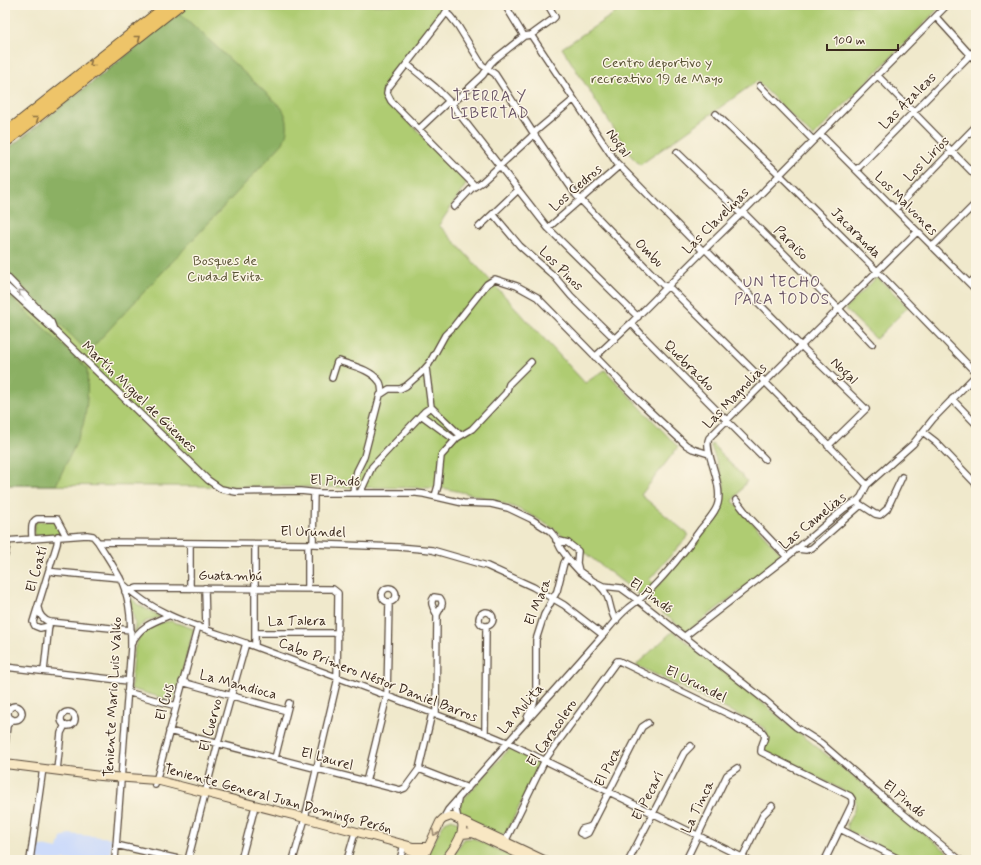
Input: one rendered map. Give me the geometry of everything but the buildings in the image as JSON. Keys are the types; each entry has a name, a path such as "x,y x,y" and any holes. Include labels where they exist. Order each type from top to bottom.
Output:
{"main road":[{"path":"5,133 167,5"},
{"path":"5,143 180,5"},
{"name":"Teniente General Juan Domingo Perón","path":"5,764 121,778 130,777 413,847 428,847"},
{"name":"Teniente General Juan Domingo Perón","path":"206,795 254,810 304,820 354,836 403,848 413,851 426,859"},
{"path":"426,859 428,847 443,818 451,816 504,843 532,860"},
{"path":"445,860 462,834 463,826 460,820"},
{"path":"462,834 472,833 504,843 543,860"}],"street":[{"path":"449,5 446,13 388,88 387,94 391,101 475,186"},
{"path":"505,5 524,36"},
{"path":"419,130 483,75 495,59 524,36 531,35 555,17 548,5"},
{"name":"Las Clavelinas","path":"595,357 742,213 947,5"},
{"name":"Ombu","path":"446,13 452,18 482,65 495,74 534,134 580,199 800,419 808,424 867,486"},
{"path":"936,17 976,61"},
{"name":"Nogal","path":"531,35 573,100 619,166 866,409 828,446"},
{"name":"Las Azaleas","path":"856,170 976,49"},
{"path":"407,64 435,87 450,102 548,228 638,316"},
{"path":"877,75 976,176"},
{"path":"760,86 813,140"},
{"path":"454,207 475,186 482,182 573,100"},
{"name":"Jacaranda","path":"716,114 877,271 976,374"},
{"name":"Los Lirios","path":"895,209 976,126"},
{"name":"Los Malvones","path":"820,134 976,290"},
{"name":"Paraiso","path":"677,152 742,213 839,309 872,344"},
{"name":"Los Cedros","path":"548,228 619,166"},
{"path":"479,228 518,190"},
{"path":"932,247 976,203"},
{"name":"Los Pinos","path":"493,214 520,246 555,277 571,296 615,339"},
{"name":"Las Magnolias","path":"603,635 628,608 656,584 689,545 717,508 719,488 708,447 708,440 764,382 917,232"},
{"name":"Martín Miguel de Güemes","path":"5,275 51,322 54,330"},
{"path":"970,283 976,277"},
{"path":"357,493 354,484 357,471 364,457 378,400 382,393 389,389 406,386 426,368 445,335 454,326 487,284 495,279 517,286 537,297 641,403 686,445 693,449 710,454"},
{"name":"Martín Miguel de Güemes","path":"5,285 54,330 208,480"},
{"name":"Quebracho","path":"631,323 765,459"},
{"path":"332,378 337,362 340,361 368,371 380,381 382,393"},
{"path":"435,496 438,486 440,459 460,435 472,429 506,393 509,384 531,362"},
{"path":"426,368 431,406 460,435"},
{"name":"Las Camelias","path":"684,636 787,557 845,508 859,503 867,486 914,444 932,419 976,374"},
{"path":"952,400 976,424"},
{"path":"357,493 372,467 431,406"},
{"path":"421,415 455,440"},
{"path":"923,432 936,442 976,484"},
{"path":"797,549 806,550 812,548 859,503 875,514 880,515 887,509 902,477"},
{"name":"El Pindó","path":"208,480 221,489 236,492 300,491 314,493 416,493 435,496 456,502 491,504 508,508 536,522 553,534 561,550 580,571 597,584 621,588 639,600 766,701 796,727 812,736 833,752 889,802 960,860"},
{"path":"308,589 314,493"},
{"path":"736,500 750,518 787,557"},
{"path":"32,538 32,523 37,519 56,519 66,536"},
{"name":"El Urundel","path":"6,540 90,535 93,536 98,542 311,544 398,547 444,553 487,566 533,587 552,598 603,635"},
{"name":"El Coatí","path":"38,608 42,616 49,624 38,628 34,624 38,608 57,544 58,536"},
{"path":"5,554 6,540"},
{"path":"556,540 568,542 578,551 578,566 580,571"},
{"name":"Teniente Mario Luis Valko","path":"98,542 127,591 131,630 115,860"},
{"path":"190,544 190,588"},
{"path":"255,544 255,646"},
{"name":"El Maca","path":"523,726 534,703 536,693 536,640 544,615 557,591 564,563 567,558"},
{"path":"49,570 55,572 120,578"},
{"path":"597,584 608,597 613,617 616,621"},
{"name":"Guatambú","path":"127,591 137,588 336,590 338,596 338,633"},
{"path":"205,588 206,629"},
{"name":"Cabo Primero Néstor Daniel Barros","path":"127,591 149,606 168,616 255,646 486,733 609,791 698,835 741,859 748,860"},
{"path":"366,782 387,696 389,602"},
{"path":"437,615 434,714 419,769 468,788"},
{"path":"131,647 135,637 141,630 149,624 168,616"},
{"path":"44,671 49,624 131,630"},
{"name":"El Cuis","path":"155,783 198,626"},
{"path":"486,626 486,733"},
{"name":"La Talera","path":"255,633 338,633"},
{"path":"293,860 338,678 338,633"},
{"name":"La Mulita","path":"443,818 603,635"},
{"name":"El Cuervo","path":"188,860 246,643"},
{"name":"El Caracolero","path":"504,843 546,760 617,661 619,661"},
{"name":"El Urundel","path":"619,661 762,731 765,736 761,752 850,796 853,802 840,829"},
{"path":"5,666 128,681"},
{"name":"La Mandioca","path":"182,682 287,711"},
{"path":"127,692 176,706"},
{"path":"275,758 289,703"},
{"path":"5,744 7,726 12,719"},
{"name":"El Puca","path":"592,825 642,727 648,723"},
{"path":"57,770 61,733 65,725"},
{"name":"El Laurel","path":"169,731 400,790 403,790 419,769"},
{"name":"El Pecarí","path":"629,860 684,753 691,746"},
{"path":"30,860 43,768"},
{"name":"La Tinca","path":"686,860 727,775 737,768"},
{"path":"458,800 456,810 460,820"},
{"path":"741,859 763,814 772,806"},
{"path":"241,860 254,810"},
{"path":"825,860 840,829 901,860"},
{"path":"347,860 354,836"},
{"path":"116,845 183,860"},
{"path":"400,860 403,848"}],"shaded area":[{"path":"69,834 112,838 110,860 35,860 36,845 58,849 61,838"}],"green space":[{"name":"Bosques de Ciudad Evita","path":"190,5 444,5 443,14 381,92 467,183 439,225 585,383 605,370 678,447 641,495 689,535 649,580 658,586 714,516 723,500 724,483 711,446 712,444 747,481 733,501 783,556 781,559 688,631 686,631 554,529 536,518 500,502 453,490 442,488 5,485 5,151"},
{"name":"Centro deportivo y recreativo 19 de Mayo","path":"627,5 942,5 813,137 757,81 640,165 632,157 562,48"},
{"path":"180,13 281,107 287,120 286,134 283,143 88,352 5,269 5,151"},
{"path":"877,277 908,307 876,339 845,309"},
{"path":"5,292 87,368 87,400 83,424 56,485 5,485"},
{"path":"54,520 57,522 61,534 34,536 35,522"},
{"path":"128,595 137,604 161,617 146,622 134,633 135,623"},
{"path":"171,621 194,629 174,701 131,689 133,654 140,636 147,629 157,624"},
{"path":"673,631 957,860 908,860 848,831 847,824 856,803 854,796 765,751 767,735 765,728 636,665"},
{"path":"510,748 513,748 538,761 540,765 506,833 501,835 463,817 459,808 461,802"},
{"path":"452,819 458,822 461,830 442,860 432,860 429,858 429,850 445,822"},
{"path":"473,838 519,860 450,860 464,839"}],"district":[{"name":"TIERRA Y LIBERTAD","path":"490,106"},
{"name":"UN TECHO PARA TODOS","path":"782,292"}]}
